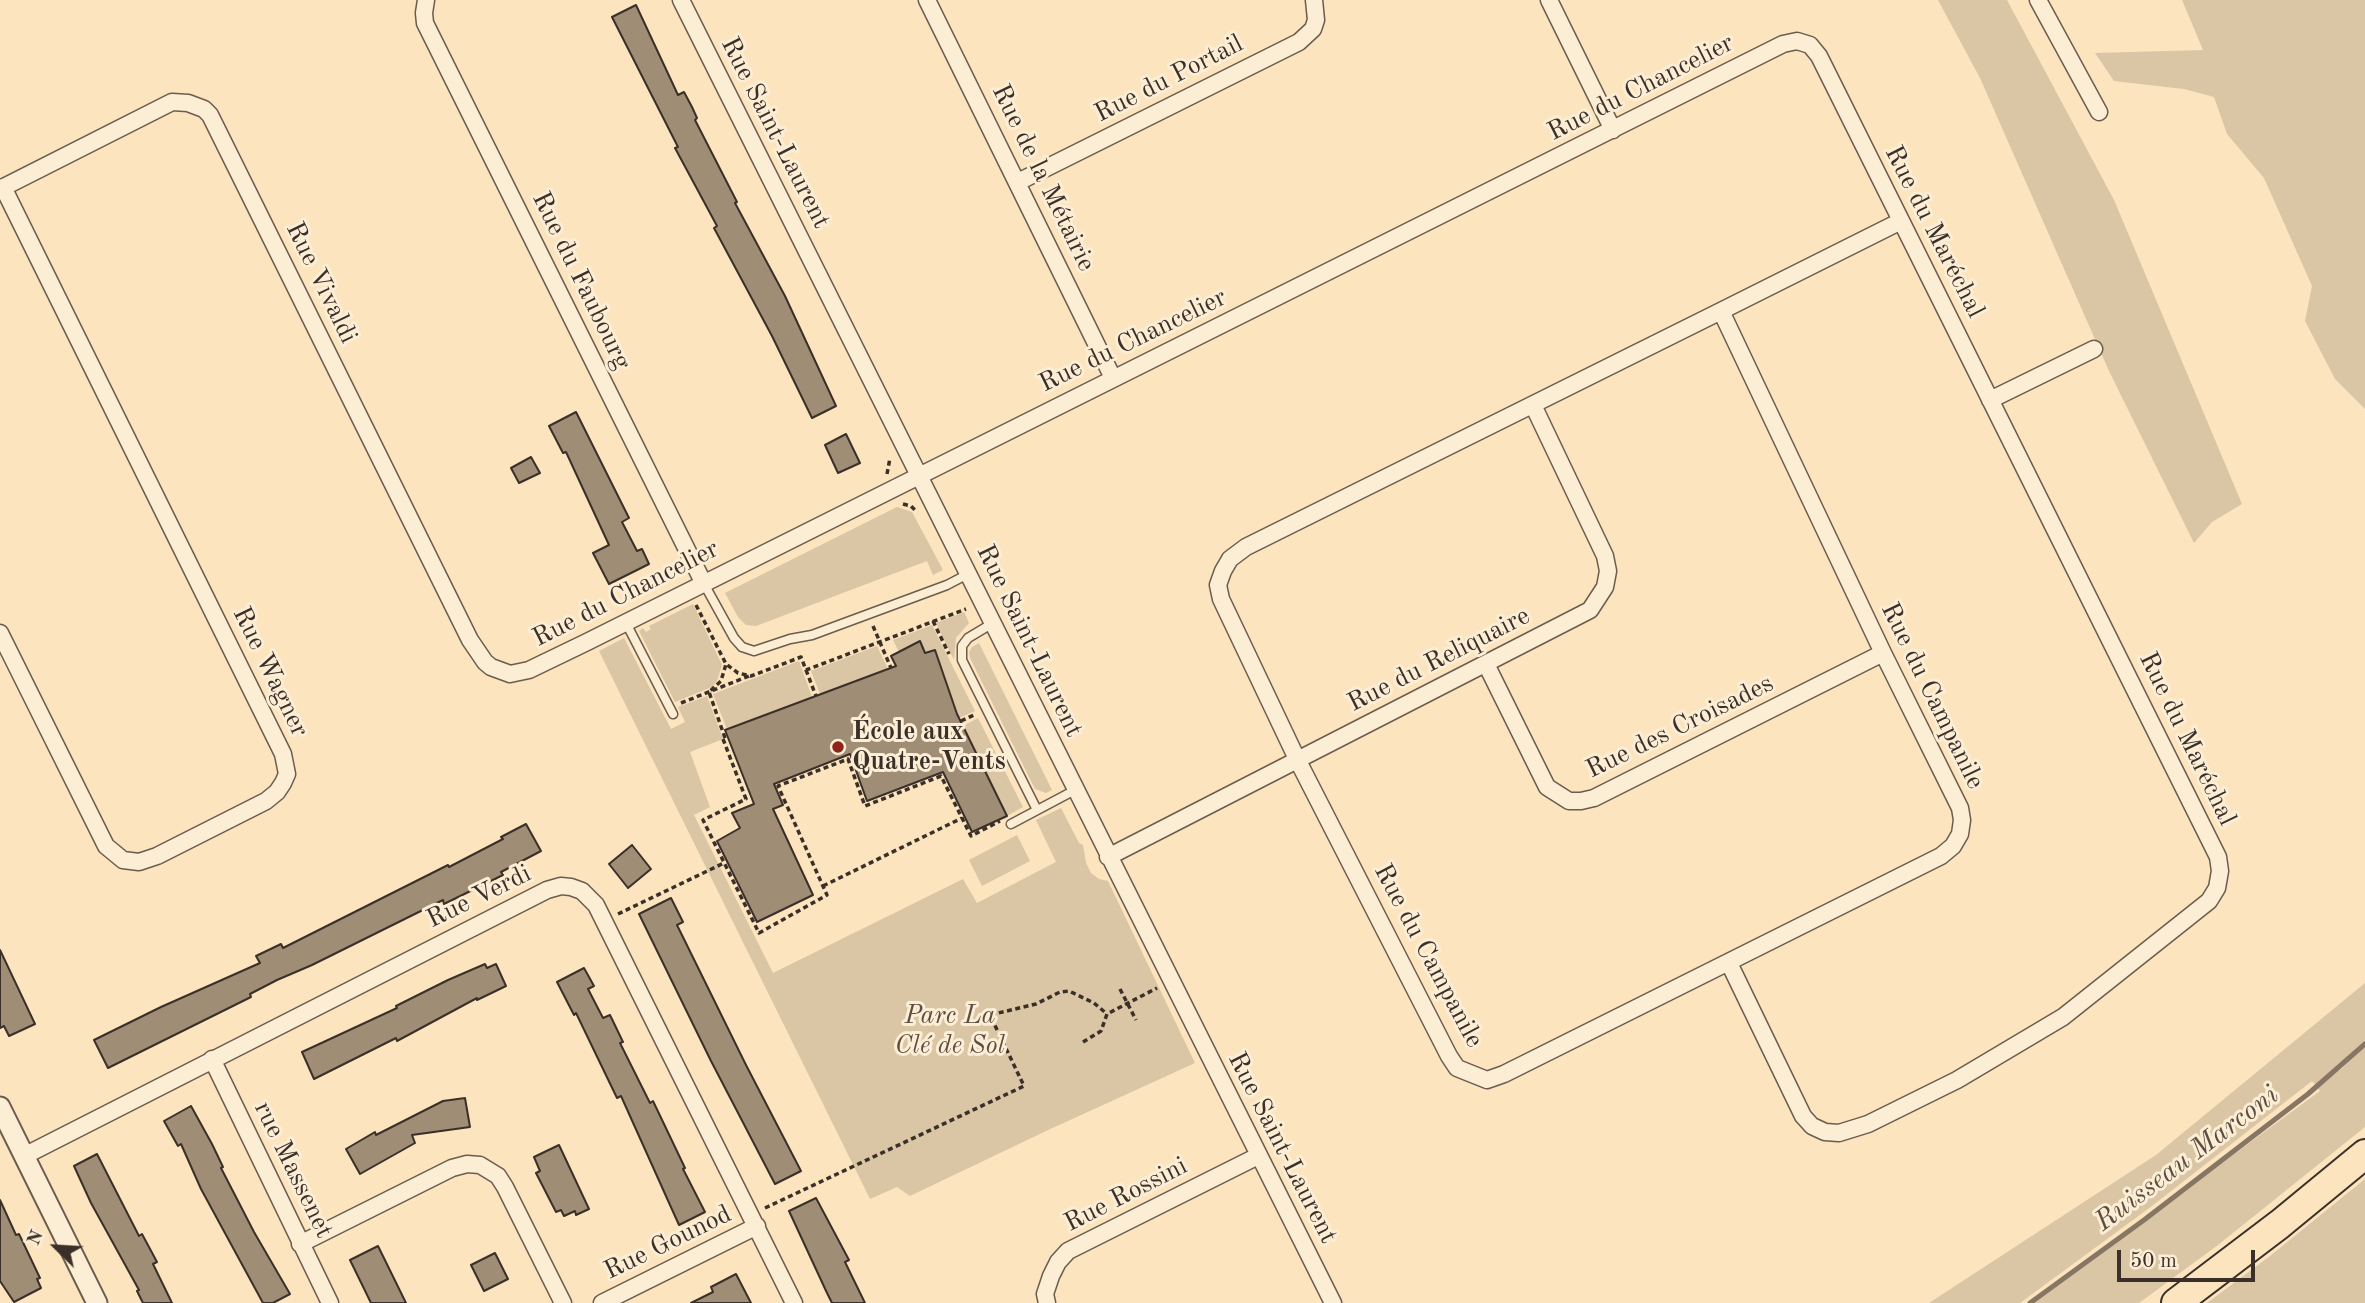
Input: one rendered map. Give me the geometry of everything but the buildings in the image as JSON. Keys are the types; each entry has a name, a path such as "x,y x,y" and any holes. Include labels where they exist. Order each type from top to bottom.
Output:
{"highway":[{"path":"2176,1303 2280,1224 2365,1154"}],"street":[{"name":"Rue du Faubourg","path":"426,0 425,23 703,582"},
{"name":"Rue Saint-Laurent","path":"681,0 1333,1303"},
{"name":"Rue de la Métairie","path":"927,0 1114,378"},
{"name":"Rue du Portail","path":"1018,182 1299,42 1312,29 1316,20 1314,0"},
{"path":"1549,0 1613,130"},
{"path":"2038,0 2099,112"},
{"name":"Rue du Maréchal","path":"1729,963 1803,1116 1812,1126 1825,1132 1839,1133 1868,1124 1957,1080 2063,1017 2209,901 2217,888 2220,871 2218,857 1815,50 1797,41 1783,44"},
{"name":"Rue du Chancelier","path":"503,672 510,674 529,670 1783,44"},
{"name":"Rue Vivaldi","path":"2,188 172,102 188,103 204,109 210,115 470,640 485,662 503,672"},
{"name":"Rue Wagner","path":"0,633 106,846 123,860 139,862 157,856 265,801 277,792 283,783 287,774 284,754 2,188"},
{"name":"Rue du Campanile","path":"1721,310 1883,653 1960,808 1960,834 1954,846 1941,856 1729,963 1487,1080 1457,1068 1449,1056 1297,759 1221,599 1219,585 1230,559 1246,547 1533,405 1721,310 1901,221"},
{"path":"1990,400 2094,349"},
{"name":"Rue du Reliquaire","path":"1108,856 1590,610 1605,587 1608,571 1605,556 1533,405"},
{"name":"Rue des Croisades","path":"1486,664 1547,787 1569,801 1581,801 1594,797 1883,653"},
{"name":"Rue Verdi","path":"24,1156 547,890 561,886 571,887 582,891 596,905 794,1303"},
{"name":"rue Massenet","path":"212,1059 330,1303"},
{"path":"0,1107 97,1303"},
{"name":"Rue Rossini","path":"1047,1303 1045,1294 1051,1276 1068,1251 1258,1156"},
{"path":"300,1244 452,1168 467,1164 480,1166 498,1176 505,1187 563,1303"},
{"name":"Rue Gounod","path":"602,1303 757,1226"}],"lane":[{"path":"703,582 734,638 743,648 759,650 790,639 812,635 947,585 968,574"},
{"path":"625,621 673,714"},
{"path":"993,623 968,638 962,646 961,656 1037,810"},
{"path":"1007,822 1075,790"}],"path":[{"path":"869,614 891,668"},
{"path":"709,692 721,681 726,664"},
{"path":"806,670 816,696"},
{"path":"678,704 751,676"},
{"path":"709,692 746,799 703,820 759,933 827,895 778,786 848,759 865,806 941,776 971,836 1007,822"},
{"path":"961,721 978,713"},
{"path":"823,886 962,818"},
{"path":"616,915 724,863"},
{"path":"1083,1042 1101,1031 1107,1014 1158,987"},
{"path":"1120,989 1136,1020"},
{"path":"765,1208 1024,1086 990,1015 1036,1004 1069,990 1094,1003 1107,1014"}],"green space":[{"path":"1938,0 2007,0 2114,200 2242,504 2212,522 2194,543 2109,371 1980,78"},
{"path":"2182,0 2365,0 2365,409 2335,379 2305,321 2312,286 2264,178 2227,134 2214,97 2184,89 2114,81 2095,53 2203,50"},
{"path":"897,507 912,512 943,570 933,575 927,561 756,626 746,625 738,617 725,593"},
{"path":"693,604 722,665 712,687 675,702 639,631 643,628 646,632 651,629 649,626"},
{"path":"964,612 969,623 956,638 954,660 936,623"},
{"path":"932,625 975,711 959,718 935,650 925,653 920,641 899,652 893,640"},
{"name":"Parc La Clé de Sol","path":"624,638 671,729 685,722 678,707 707,696 723,739 690,752 710,807 694,815 773,973 963,879 977,903 1056,862 1036,820 1061,808 1079,843 1083,845 1091,873 1108,881 1195,1063 910,1196 897,1187 870,1199 599,651"},
{"path":"979,643 1052,790 1046,793 1035,789 970,658 972,647"},
{"path":"877,646 888,669 820,694 811,671"},
{"path":"799,661 812,697 727,729 713,694"},
{"path":"978,718 1023,807 1007,816 963,726"},
{"path":"1017,835 1030,861 982,886 969,860"},
{"path":"2365,983 2365,1041 2337,1066 2340,1070 2365,1046 2365,1127 2218,1245 2139,1303 2031,1303 2320,1091 2312,1081 2152,1206 2020,1303 1929,1303 2156,1155"},
{"path":"2365,1179 2365,1303 2207,1303 2270,1256"}],"waterway":[{"name":"Ruisseau Marconi","path":"2030,1303 2144,1220 2308,1094 2365,1044"}],"place":[{"name":"École aux Quatre-Vents","path":"838,747"}]}
